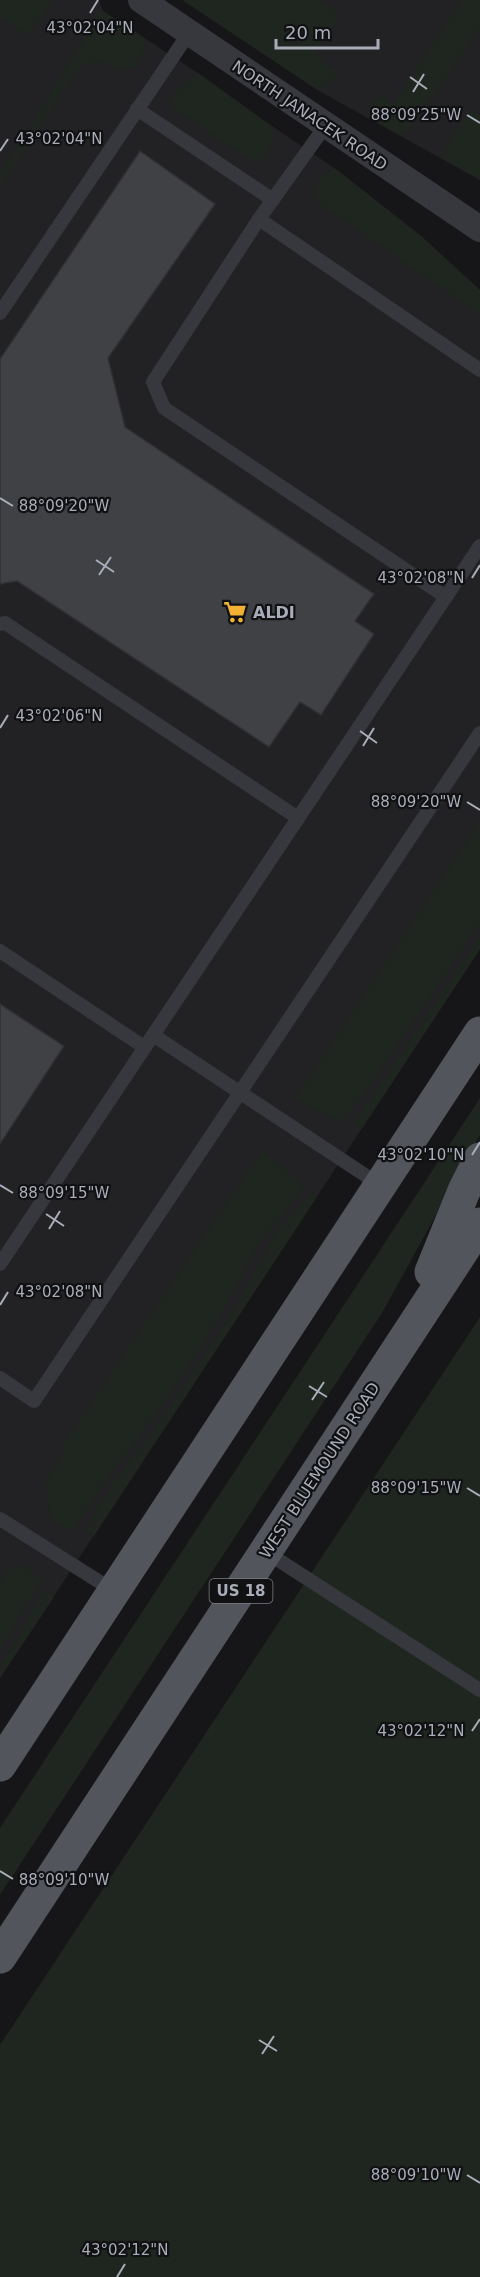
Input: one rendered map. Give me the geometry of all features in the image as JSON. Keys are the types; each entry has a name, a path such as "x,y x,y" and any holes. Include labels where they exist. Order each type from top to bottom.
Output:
{"main road":[{"path":"0,1764 480,1033"},
{"path":"406,1335 464,1191 480,1159"},
{"name":"WEST BLUEMOUND ROAD","path":"0,1957 480,1224"}],"street":[{"name":"NORTH JANACEK ROAD","path":"141,0 480,229"}],"lane":[{"path":"0,313 189,33"},
{"path":"137,110 273,200"},
{"path":"326,125 259,219 153,382 164,408 446,597"},
{"path":"259,219 480,370"},
{"path":"0,1264 480,546"},
{"path":"0,624 5,623 15,629 298,818"},
{"path":"0,1378 34,1401 480,733"},
{"path":"0,951 144,1047"},
{"path":"153,1035 380,1185"},
{"path":"0,1519 114,1591"},
{"path":"266,1552 480,1690"}],"shaded area":[{"path":"0,0 99,0 103,11 198,73 340,172 421,236 480,290 480,949 0,1678"},
{"path":"0,0 53,0 28,36 0,17"},
{"path":"182,0 480,0 480,180 319,91"},
{"path":"183,0 319,0 340,15 316,54 339,74 319,91"},
{"path":"462,0 480,0 480,27 410,129 400,135 369,118 373,100 378,96 393,104"},
{"path":"103,11 143,37 143,51 135,66 122,70 103,62 83,64 0,188 0,172"},
{"path":"198,73 269,124 274,130 275,138 261,163 255,163 172,107 170,102 176,92"},
{"path":"471,110 480,116 480,180 445,160 445,149"},
{"path":"334,168 421,236 480,290 480,315 317,202 312,194 323,176"},
{"path":"480,823 480,922 371,1084 342,1122 314,1110 296,1097"},
{"path":"480,936 480,949 363,1127 352,1125"},
{"path":"480,1098 480,1135 382,1313 0,1895 0,1828"},
{"path":"263,1150 304,1185 257,1246 221,1315 166,1399 133,1446 119,1461 77,1524 70,1530 51,1519 45,1483 65,1451 61,1447"},
{"path":"312,1192 315,1200 94,1536 85,1531 117,1476 142,1447 223,1327 276,1232"},
{"path":"480,1317 480,2277 0,2277 0,2045"},
{"path":"22,1565 42,1578 0,1650 0,1583 10,1567"},
{"path":"45,1590 54,1597 0,1678 0,1666"}],"building":[{"path":"140,151 215,204 108,358 125,427 374,594 355,621 374,634 321,715 300,702 269,747 17,581 0,584 0,359"},
{"path":"0,1004 64,1046 0,1144"}],"place":[{"name":"ALDI","path":"235,612"}]}
